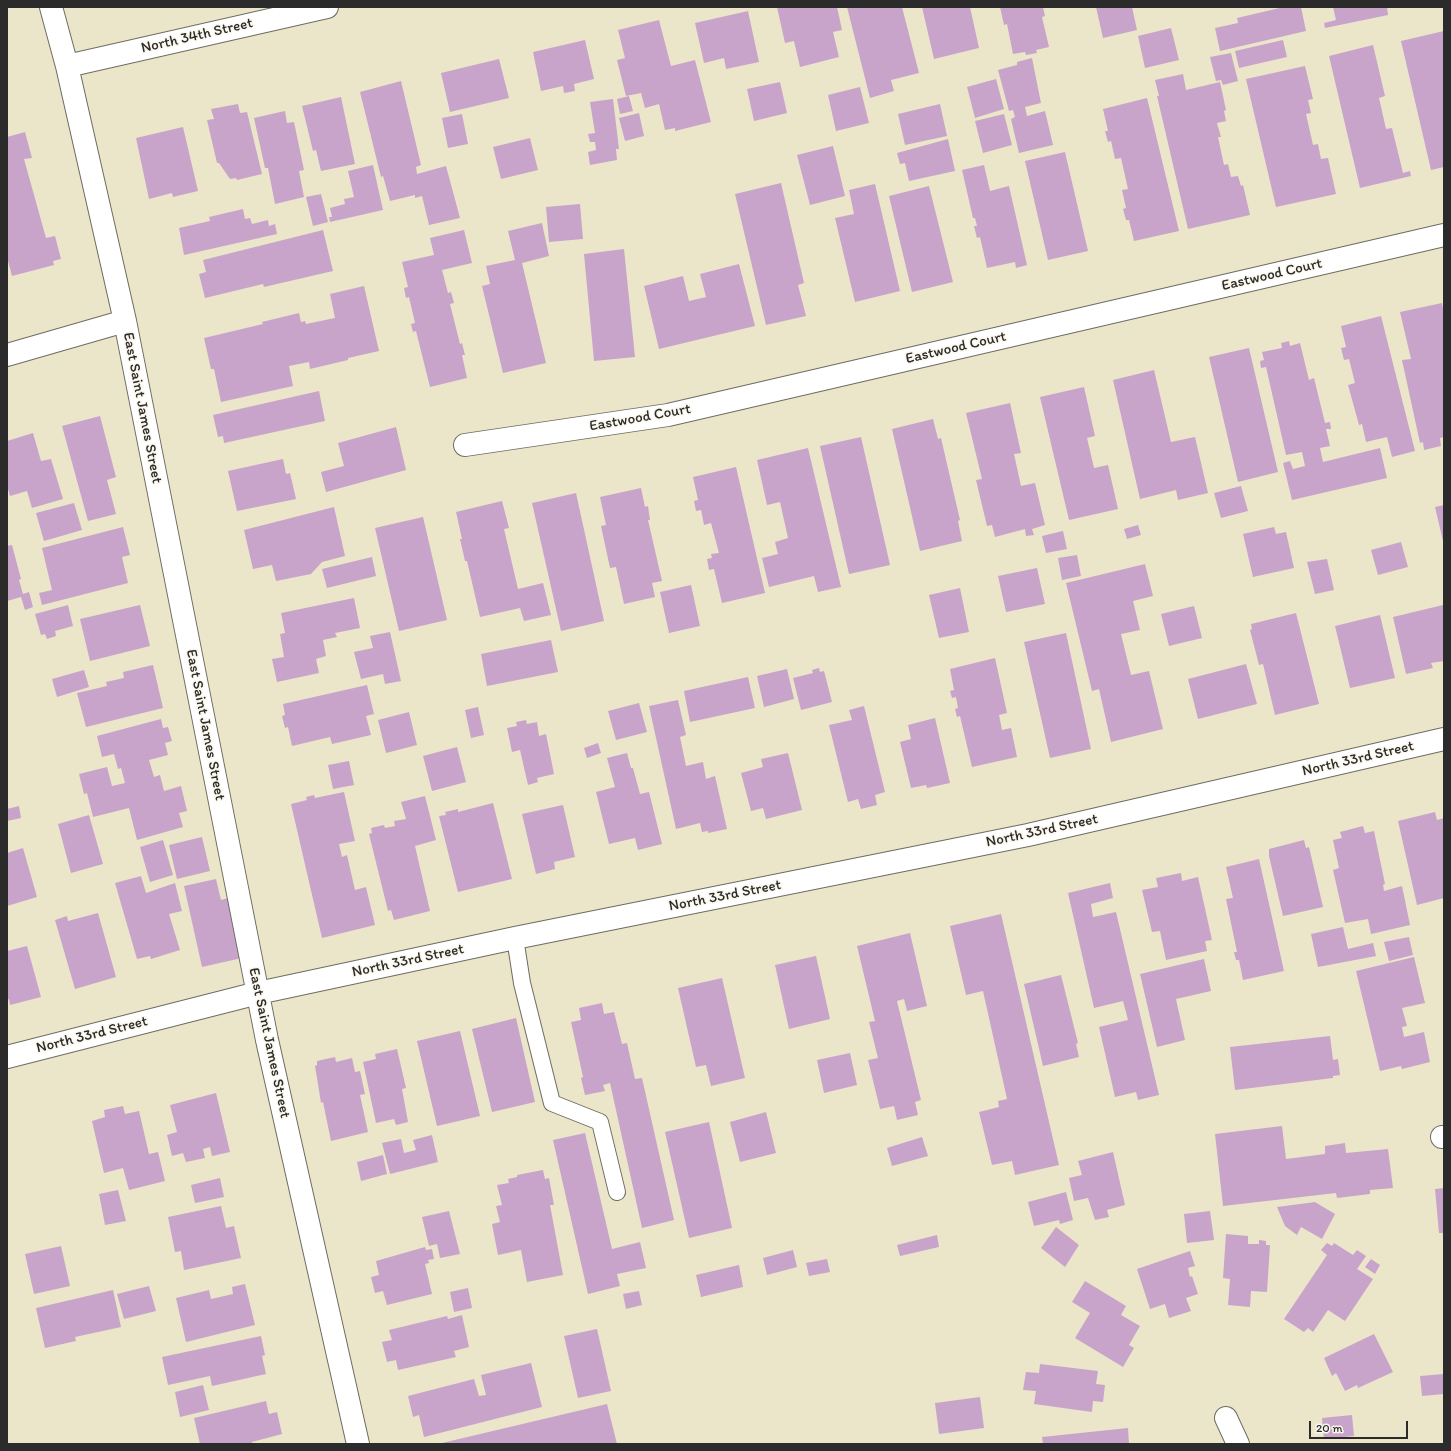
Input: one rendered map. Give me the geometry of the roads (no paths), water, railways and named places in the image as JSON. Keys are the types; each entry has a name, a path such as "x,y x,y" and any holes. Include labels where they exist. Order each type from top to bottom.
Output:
{"street":[{"name":"East Saint James Street","path":"51,7 67,66 125,321 258,993 358,1444"},
{"name":"North 34th Street","path":"67,66 327,7"},
{"name":"Eastwood Court","path":"465,445 668,416 1444,235"},
{"path":"7,355 125,321"},
{"name":"North 33rd Street","path":"7,1057 258,993 515,938 1028,835 1444,740"},
{"path":"1226,1418 1238,1444"}],"lane":[{"path":"515,938 522,983 552,1103 600,1122 617,1192"}]}
